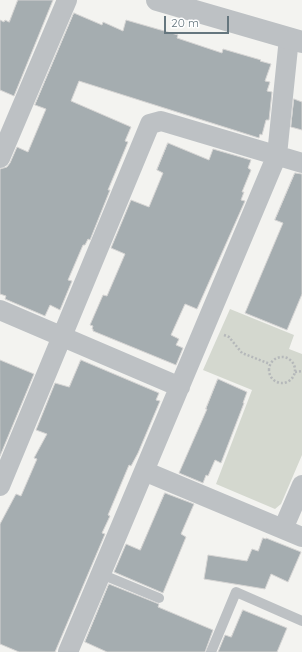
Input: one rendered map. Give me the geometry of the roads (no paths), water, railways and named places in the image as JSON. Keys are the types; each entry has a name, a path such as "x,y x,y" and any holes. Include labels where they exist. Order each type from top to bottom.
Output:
{"street":[{"path":"0,158 67,0"},
{"path":"68,652 277,155 295,40 158,0"},
{"path":"0,486 150,124 161,121 302,163"},
{"path":"0,310 180,387"},
{"path":"144,471 302,537"},
{"path":"283,529 302,485"}],"lane":[{"path":"101,574 159,598"},
{"path":"211,652 236,592 302,621"}]}
